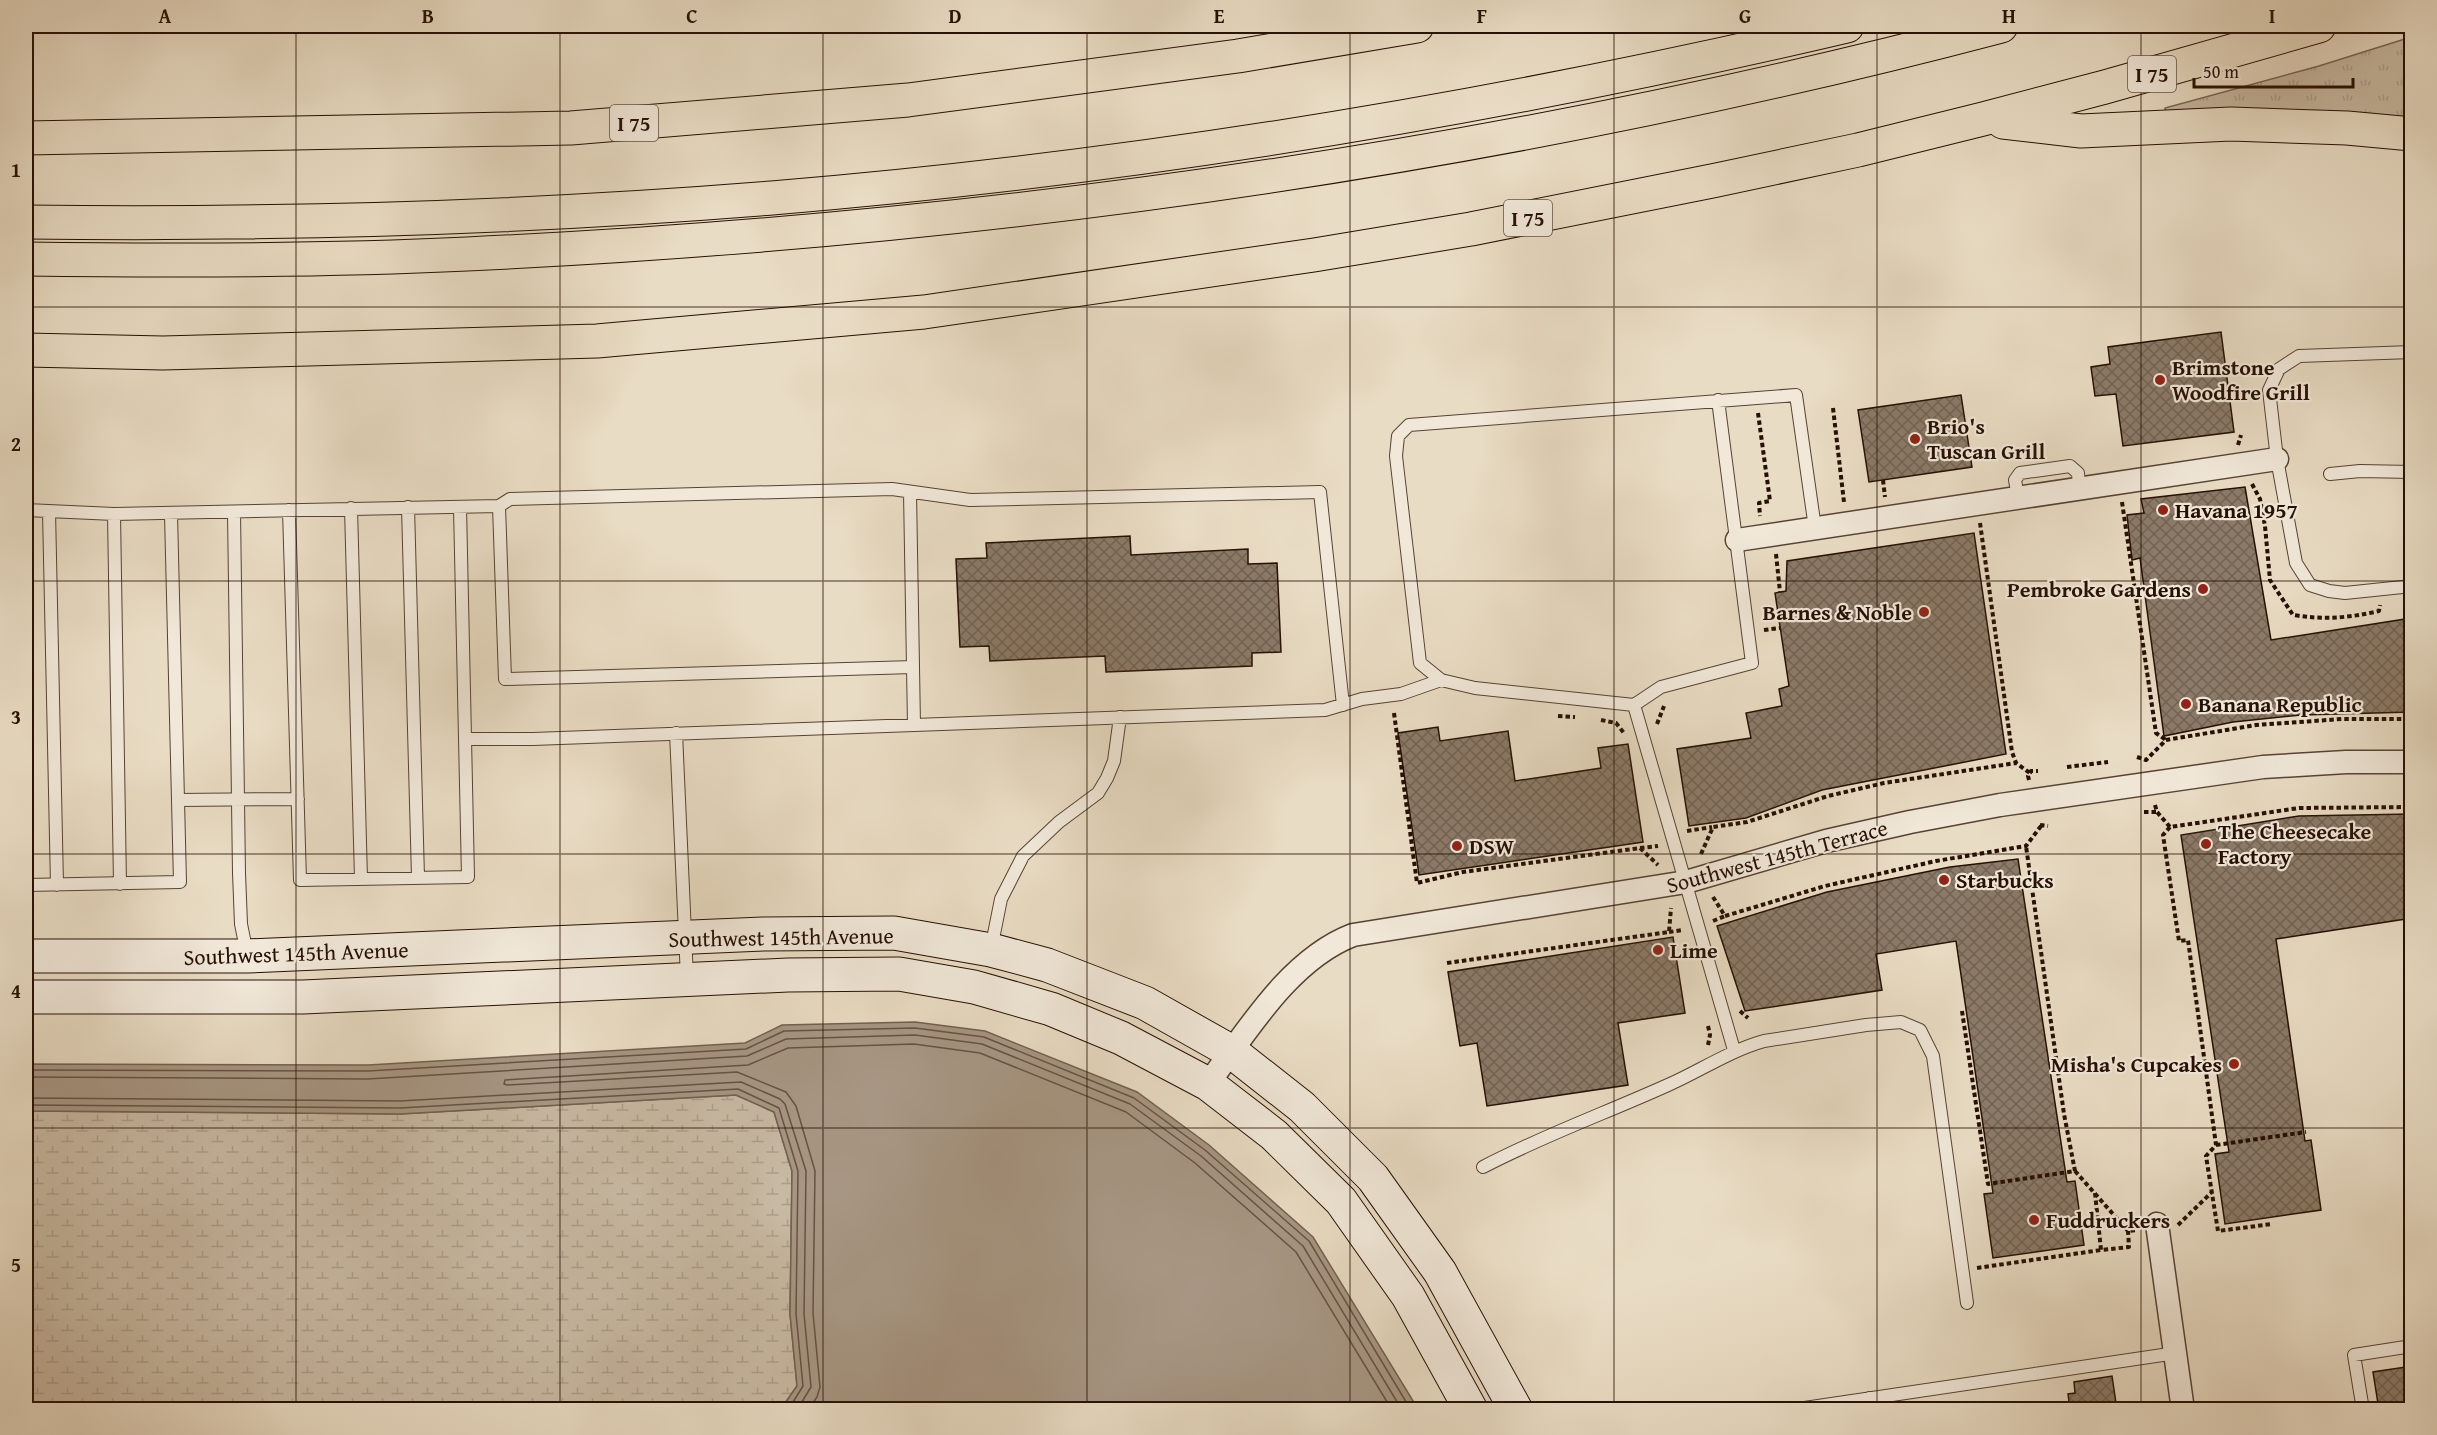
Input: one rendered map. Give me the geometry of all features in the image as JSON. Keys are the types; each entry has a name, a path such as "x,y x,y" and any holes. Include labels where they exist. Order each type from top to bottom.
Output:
{"highway":[{"name":"I 75","path":"26,138 583,127 909,100 1238,56 1417,26"},
{"path":"26,222 347,221 558,212 776,197 994,175 1251,141 1411,116 1676,65 1847,26"},
{"path":"26,259 215,260 461,254 793,232 1009,211 1233,181 1439,148 1708,95 2001,26"},
{"name":"I 75","path":"26,350 163,353 597,341 924,312 1314,255 1471,229 1712,181 1983,119 2319,26"},
{"path":"1983,119 2081,131 2232,124 2337,127 2412,134"}],"street":[{"path":"1737,540 2277,459"},
{"name":"Southwest 145th Terrace","path":"1208,1084 1275,996 1307,961 1335,942 1353,935 1686,882 1826,841 2000,805 2263,767 2346,762 2412,762"},
{"name":"Southwest 145th Avenue","path":"26,956 247,956 685,938 894,933 991,950 1047,965 1145,1003 1232,1052 1302,1107 1373,1178 1440,1272 1516,1410"},
{"path":"247,956 247,997"},
{"name":"Southwest 145th Avenue","path":"26,997 303,998 788,975 899,974 974,987 1052,1009 1121,1038 1208,1084 1274,1135 1341,1201 1408,1296 1472,1410"},
{"path":"2157,1226 2183,1410"}],"lane":[{"path":"2412,352 2299,356 2279,369 2269,390 2277,459 2296,563 2310,585 2329,591 2345,592 2412,586"},
{"path":"1718,400 1752,663 1661,687 1634,705 1475,688 1441,680 1420,663 1396,456 1398,436 1409,426 1718,400 1796,395 1815,528"},
{"path":"2330,474 2360,471 2412,472"},
{"path":"26,510 171,514 460,507 499,506 510,500 892,489 970,501 1320,492 1343,705"},
{"path":"910,492 914,725"},
{"path":"499,506 505,679 913,668"},
{"path":"408,507 418,877"},
{"path":"289,510 300,880 361,879 468,877 460,507"},
{"path":"351,508 361,879"},
{"path":"49,511 57,885"},
{"path":"234,512 241,924 247,956"},
{"path":"114,514 120,884"},
{"path":"26,885 180,882 171,514"},
{"path":"465,739 1325,710 1401,694 1441,680"},
{"path":"1634,705 1734,1050"},
{"path":"991,950 1001,899 1023,856 1053,827 1098,793 1107,778 1114,760 1120,717"},
{"path":"676,733 687,980"},
{"path":"178,800 298,799"},
{"path":"1483,1167 1513,1151 1693,1074 1734,1050 1764,1041 1866,1025 1901,1022 1920,1030 1933,1056 1967,1303"},
{"path":"2363,1410 2354,1355 2412,1346"},
{"path":"1791,1410 1870,1404 2176,1353"}],"path":[{"path":"1756,398 1770,501 1759,503 1760,517"},
{"path":"1833,408 1844,502 1852,506"},
{"path":"1883,480 1886,500"},
{"path":"2121,495 2156,733 2166,740"},
{"path":"1979,516 2012,752 2016,763 2030,773 2038,771"},
{"path":"1394,713 1417,883 1463,872 1658,846 1655,834"},
{"path":"1558,716 1577,717"},
{"path":"1593,719 1616,723 1628,738"},
{"path":"2137,757 2146,760 2166,740 2256,725 2342,719 2412,719"},
{"path":"2067,767 2108,762"},
{"path":"1701,854 1713,827 1747,822 1828,796 1884,783 2016,763"},
{"path":"2030,773 2028,776 2031,783"},
{"path":"2154,801 2157,812 2170,827"},
{"path":"2216,1145 2188,940 2179,942 2163,835 2170,827 2299,808 2412,807"},
{"path":"2144,812 2157,812"},
{"path":"2036,819 2041,826"},
{"path":"2041,826 2048,826"},
{"path":"1713,897 1725,916 1825,886 1936,861 2026,846 2041,826"},
{"path":"1963,1270 2129,1247 2128,1231 2075,1171 2064,1114 2026,846"},
{"path":"1640,848 1659,866"},
{"path":"1669,932 1671,908"},
{"path":"1447,963 1684,930"},
{"path":"1962,1011 1988,1184 2075,1171"},
{"path":"2272,1224 2218,1231 2206,1156 2216,1145 2306,1132"},
{"path":"2128,1231 2180,1225 2211,1192"},
{"path":"2095,1193 2101,1250"}],"green space":[{"path":"2411,37 2411,118 2166,114 2165,108 2319,66"},
{"path":"736,1095 774,1112 792,1171 790,1314 797,1386 781,1409 26,1410 26,1111 400,1114"}],"water":[{"path":"915,1022 985,1031 1137,1092 1209,1145 1313,1237 1418,1409 781,1409 797,1386 790,1314 792,1171 774,1112 736,1095 400,1114 26,1111 26,1064 368,1065 745,1043 782,1025"}],"building":[{"name":"Brimstone Woodfire Grill","path":"2221,332 2234,432 2123,446 2116,394 2095,396 2091,367 2110,364 2108,347"},
{"name":"Brio's Tuscan Grill","path":"1961,395 1972,467 1869,482 1858,410"},
{"name":"Pembroke Gardens","path":"2245,487 2271,640 2412,618 2412,712 2301,715 2233,722 2164,736 2140,558 2132,560 2127,515 2144,513 2141,499"},
{"path":"1974,533 2006,754 1822,790 1746,818 1689,826 1677,749 1751,738 1746,713 1782,706 1779,689 1789,686 1775,593 1786,591 1787,561"},
{"path":"1130,536 1131,555 1248,549 1248,564 1277,563 1281,652 1252,653 1252,666 1106,672 1105,656 990,661 989,646 960,647 956,559 987,558 986,543"},
{"path":"1438,727 1440,741 1508,731 1515,781 1601,768 1598,748 1628,744 1643,842 1419,875 1398,733"},
{"path":"2412,814 2412,918 2276,939 2305,1141 2311,1140 2321,1210 2225,1224 2215,1154 2229,1152 2181,835 2299,816"},
{"path":"2018,859 2067,1182 2075,1181 2084,1245 1993,1258 1984,1194 1993,1193 1956,941 1876,954 1882,990 1745,1011 1717,926 1827,892 1950,867"},
{"path":"1673,937 1685,1013 1618,1023 1628,1085 1487,1106 1477,1043 1460,1046 1448,972"},
{"path":"2412,1366 2412,1410 2379,1410 2373,1372"},
{"path":"2112,1376 2117,1410 2070,1410 2068,1394 2075,1393 2074,1382"}],"place":[{"name":"Brimstone Woodfire Grill","path":"2160,380"},
{"name":"Brio's Tuscan Grill","path":"1915,439"},
{"name":"Havana 1957","path":"2163,510"},
{"name":"Pembroke Gardens","path":"2203,589"},
{"name":"Barnes & Noble","path":"1924,612"},
{"name":"Banana Republic","path":"2186,704"},
{"name":"The Cheesecake Factory","path":"2206,844"},
{"name":"DSW","path":"1457,846"},
{"name":"Starbucks","path":"1944,880"},
{"name":"Lime","path":"1658,950"},
{"name":"Misha's Cupcakes","path":"2234,1064"},
{"name":"Fuddruckers","path":"2034,1220"}]}
